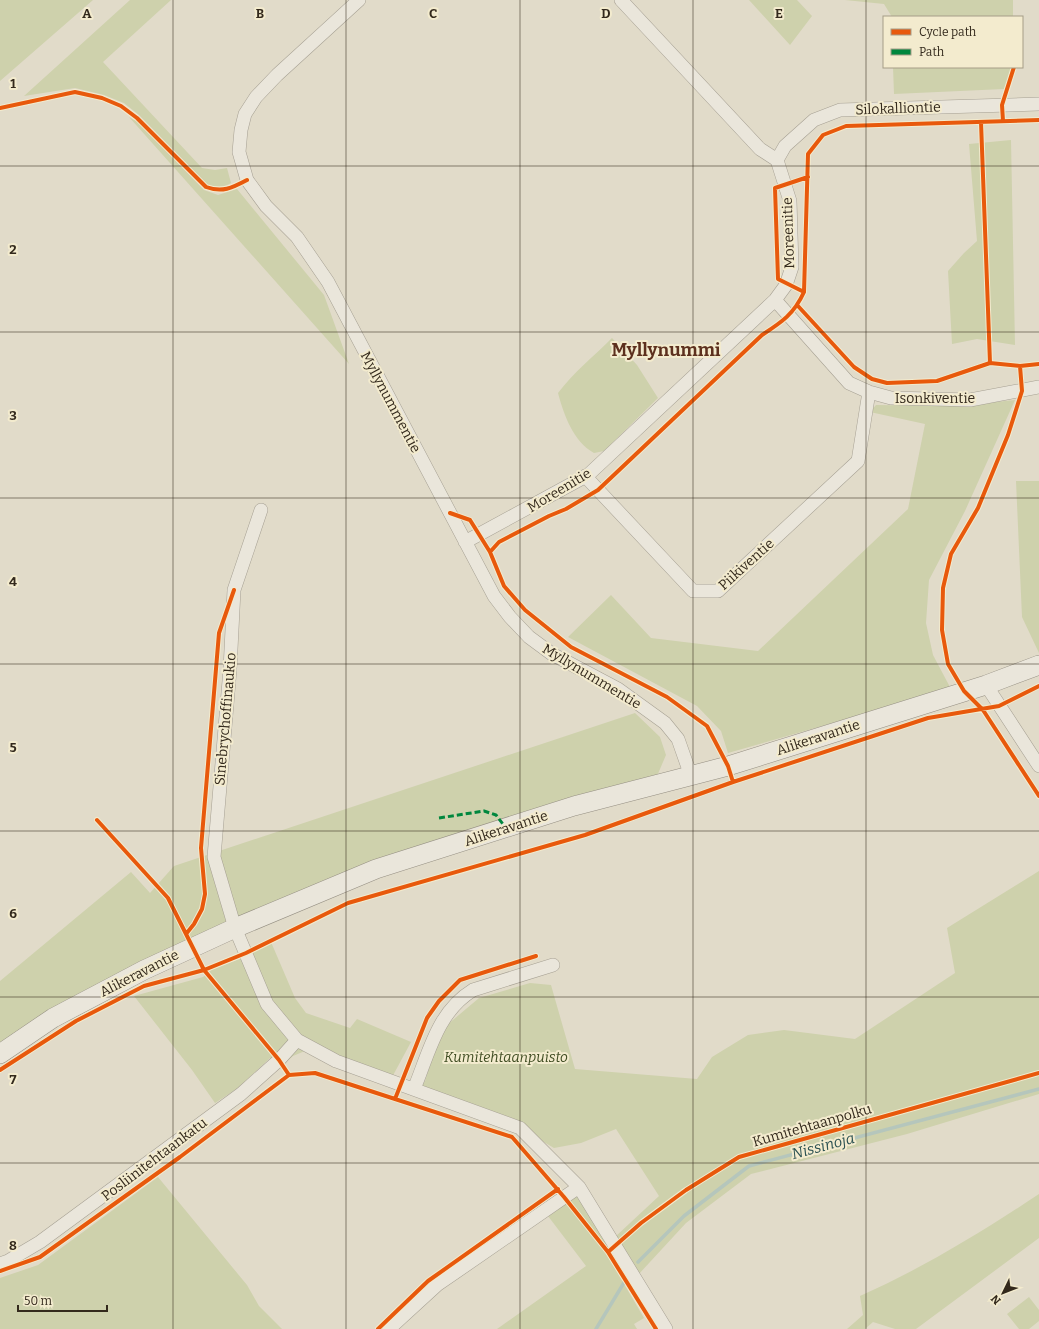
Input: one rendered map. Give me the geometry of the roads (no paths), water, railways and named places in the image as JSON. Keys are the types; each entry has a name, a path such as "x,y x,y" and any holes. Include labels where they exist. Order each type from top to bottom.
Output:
{"street":[{"name":"Myllynummentie","path":"359,0 277,75 256,97 245,114 241,130 239,152 247,180 254,192 297,237 328,282 494,596 529,637 552,654 618,689 665,722 678,740 691,776"},
{"path":"621,0 760,148 777,160"},
{"name":"Silokalliontie","path":"777,160 785,146 814,120 840,110 1039,104"},
{"name":"Moreenitie","path":"465,542 585,476 775,300 786,285 792,267 790,201 777,160"},
{"name":"Isonkiventie","path":"775,300 849,383 869,392 891,398 970,400 1039,387"},
{"name":"Piikiventie","path":"585,476 693,592 718,591 858,461 869,392"},
{"name":"Sinebrychoffinaukio","path":"262,510 234,590 230,676 214,857 235,928 267,1004 297,1040"},
{"name":"Alikeravantie","path":"0,1054 53,1018 114,985 235,928 376,869 574,806 691,776 986,685 1039,665"},
{"path":"986,685 1039,766"},
{"path":"414,1089 438,1026 446,1014 462,997 473,990 553,965"},
{"path":"297,1040 336,1062 520,1128 579,1187 666,1329"},
{"name":"Posliinitehtaankatu","path":"0,1264 8,1261 40,1242 241,1094 279,1060 297,1040"},
{"path":"389,1329 437,1285 579,1187"}],"waterway":[{"name":"Nissinoja","path":"638,1262 684,1216 749,1166 1039,1089"},
{"name":"Nissinoja","path":"596,1329 625,1281"}],"district":[{"name":"Myllynummi","path":"666,350"}],"park label":[{"name":"Kumitehtaanpuisto","path":"506,1057"}]}
